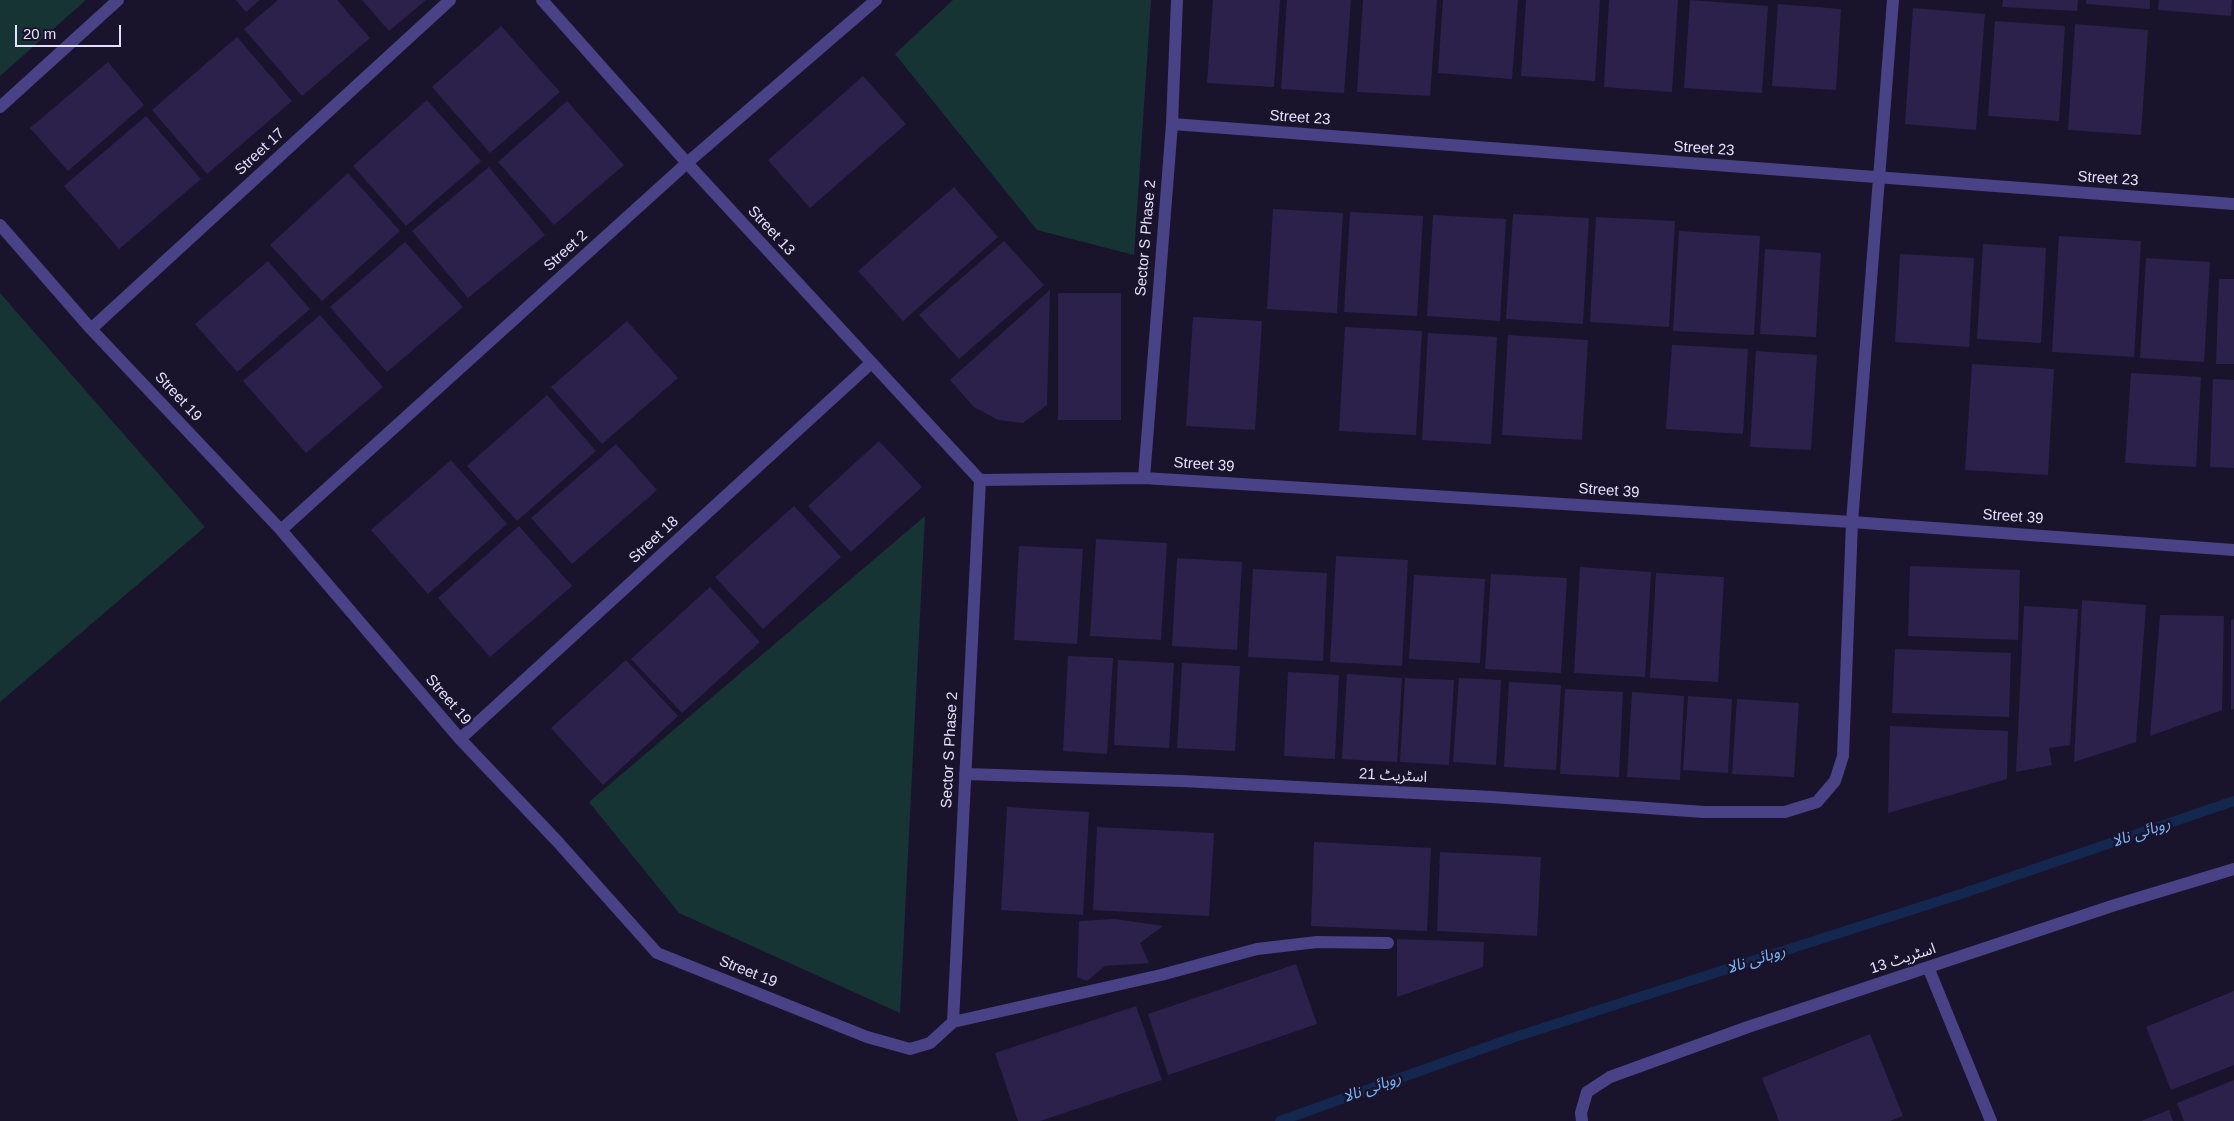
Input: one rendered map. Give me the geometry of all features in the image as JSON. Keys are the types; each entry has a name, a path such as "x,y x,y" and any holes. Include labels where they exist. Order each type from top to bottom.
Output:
{"street":[{"path":"0,107 118,0"},
{"name":"Street 17","path":"92,329 450,0"},
{"name":"Street 13","path":"542,0 870,364 980,480"},
{"name":"Street 2","path":"281,530 687,163 876,0"},
{"name":"Sector S Phase 2","path":"1144,478 1172,124 1176,0"},
{"path":"1852,522 1893,0"},
{"name":"Street 23","path":"1172,124 1878,179 2234,204"},
{"name":"Street 19","path":"0,225 92,329 281,530 460,739 557,841 657,953 867,1037 910,1049 930,1043 953,1022"},
{"name":"Street 18","path":"460,739 870,364"},
{"name":"Street 39","path":"980,480 1144,478 1852,522 2234,550"},
{"name":"Sector S Phase 2","path":"953,1022 980,480"},
{"name":"اسٹریٹ 21","path":"965,774 1182,781 1492,797 1704,812 1785,812 1817,802 1835,781 1843,756 1852,522"},
{"name":"اسٹریٹ 13","path":"1582,1121 1581,1113 1587,1092 1620,1074 1748,1027 2115,905 2234,869"},
{"path":"953,1022 1161,975 1257,949 1317,942 1388,943"},
{"path":"1928,967 1991,1121"}],"green space":[{"path":"0,0 86,0 0,76"},
{"path":"953,0 1151,0 1134,255 1037,230 895,54"},
{"path":"0,293 205,527 0,702"},
{"path":"925,516 900,1013 679,913 589,802"}],"building":[{"path":"236,0 260,0 246,12"},
{"path":"278,0 337,0 370,38 302,96 244,29"},
{"path":"362,0 426,0 389,31"},
{"path":"1213,0 1280,0 1274,87 1207,83"},
{"path":"1287,0 1351,0 1344,93 1281,89"},
{"path":"1363,0 1437,0 1430,96 1357,92"},
{"path":"1443,0 1518,0 1512,79 1438,73"},
{"path":"1526,0 1600,0 1595,81 1521,76"},
{"path":"1609,0 1678,0 1672,92 1604,87"},
{"path":"1690,0 1768,6 1762,93 1684,88"},
{"path":"2003,0 2078,0 2077,11 2002,7"},
{"path":"2086,0 2150,0 2150,9 2086,4"},
{"path":"2159,0 2232,0 2231,16 2158,10"},
{"path":"1778,4 1841,9 1836,90 1772,86"},
{"path":"1913,8 1985,14 1976,130 1905,124"},
{"path":"1995,21 2065,26 2059,121 1988,116"},
{"path":"2075,24 2148,30 2141,135 2068,130"},
{"path":"501,26 560,92 490,153 432,87"},
{"path":"237,37 292,101 207,174 152,110"},
{"path":"108,62 144,105 68,171 30,128"},
{"path":"863,76 906,124 810,208 768,160"},
{"path":"427,100 481,161 406,226 353,166"},
{"path":"567,101 624,165 554,225 498,162"},
{"path":"146,116 201,179 119,249 64,186"},
{"path":"489,167 545,235 468,298 412,231"},
{"path":"348,173 400,231 322,301 270,245"},
{"path":"954,187 998,237 903,321 858,271"},
{"path":"1273,209 1343,213 1337,313 1267,309"},
{"path":"1350,212 1423,216 1417,316 1344,312"},
{"path":"1513,214 1589,218 1583,324 1506,319"},
{"path":"1433,215 1506,219 1500,321 1427,316"},
{"path":"1596,217 1675,221 1669,327 1590,322"},
{"path":"1679,231 1760,236 1754,335 1673,331"},
{"path":"2059,236 2141,241 2134,357 2052,352"},
{"path":"1004,241 1044,285 959,359 919,315"},
{"path":"405,242 463,307 387,372 330,307"},
{"path":"1983,244 2046,248 2041,343 1977,339"},
{"path":"1765,249 1821,253 1816,337 1760,334"},
{"path":"1900,254 1974,258 1969,347 1895,342"},
{"path":"2146,258 2210,262 2204,362 2140,358"},
{"path":"268,261 310,309 237,372 195,324"},
{"path":"2219,279 2234,279 2234,364 2216,364"},
{"path":"1050,290 1047,405 1023,423 998,420 974,407 950,380"},
{"path":"1058,293 1121,293 1121,420 1058,420"},
{"path":"320,315 383,387 306,453 243,381"},
{"path":"1193,317 1262,321 1255,430 1186,426"},
{"path":"627,321 678,378 602,444 551,387"},
{"path":"1345,327 1422,331 1416,435 1339,431"},
{"path":"1428,333 1497,337 1491,444 1422,440"},
{"path":"1508,335 1588,340 1582,440 1502,435"},
{"path":"1672,345 1748,349 1743,434 1666,429"},
{"path":"1756,351 1817,355 1811,450 1750,447"},
{"path":"1972,364 2054,369 2048,475 1965,470"},
{"path":"2131,373 2201,377 2196,467 2125,463"},
{"path":"2213,379 2234,380 2234,468 2210,467"},
{"path":"547,395 596,451 517,521 467,466"},
{"path":"879,441 922,487 851,552 808,506"},
{"path":"616,444 657,490 572,564 531,518"},
{"path":"451,460 507,524 428,594 371,530"},
{"path":"794,506 841,557 763,629 715,577"},
{"path":"519,526 572,586 490,657 438,598"},
{"path":"1096,539 1167,543 1161,640 1090,636"},
{"path":"1019,546 1083,549 1077,644 1014,640"},
{"path":"1336,556 1408,560 1402,666 1330,662"},
{"path":"1177,558 1242,562 1237,650 1172,646"},
{"path":"1910,566 2020,570 2018,640 1908,636"},
{"path":"1580,567 1651,572 1645,677 1574,673"},
{"path":"1253,569 1327,573 1323,661 1248,657"},
{"path":"1656,573 1724,577 1718,682 1650,678"},
{"path":"1491,574 1567,578 1561,673 1485,669"},
{"path":"1414,575 1485,579 1480,663 1409,659"},
{"path":"710,587 760,642 682,713 631,659"},
{"path":"2082,600 2146,605 2136,742 2074,762"},
{"path":"2024,606 2078,609 2070,745 2049,748 2052,765 2016,772"},
{"path":"2160,615 2224,616 2222,710 2150,736"},
{"path":"2234,619 2234,709 2231,710 2231,620"},
{"path":"1895,649 2011,653 2009,717 1892,713"},
{"path":"1068,656 1113,658 1107,754 1063,751"},
{"path":"626,660 678,716 603,785 551,728"},
{"path":"1118,660 1174,663 1169,748 1114,745"},
{"path":"1182,663 1240,666 1235,751 1177,748"},
{"path":"1288,672 1339,675 1335,759 1284,756"},
{"path":"1347,674 1402,678 1397,762 1342,759"},
{"path":"1405,678 1454,680 1449,765 1400,762"},
{"path":"1459,678 1501,680 1496,765 1453,762"},
{"path":"1509,682 1561,685 1556,770 1504,767"},
{"path":"1565,689 1623,692 1619,777 1560,774"},
{"path":"1632,692 1684,696 1680,780 1627,777"},
{"path":"1688,696 1732,699 1728,773 1683,770"},
{"path":"1737,699 1799,703 1794,777 1732,774"},
{"path":"1890,726 2008,731 2007,779 1888,813"},
{"path":"1007,807 1089,812 1083,915 1001,910"},
{"path":"1097,827 1214,833 1209,916 1093,910"},
{"path":"1314,842 1431,848 1427,931 1311,926"},
{"path":"1440,852 1541,857 1537,936 1437,931"},
{"path":"1115,919 1163,926 1140,943 1149,963 1105,966 1087,981 1077,977 1079,921"},
{"path":"1397,939 1484,942 1483,967 1397,997"},
{"path":"1296,964 1317,1024 1168,1075 1148,1014"},
{"path":"2234,991 2234,1065 2171,1090 2146,1027"},
{"path":"1136,1006 1162,1080 1040,1121 1018,1121 995,1053"},
{"path":"1870,1034 1903,1116 1890,1121 1779,1121 1762,1078"},
{"path":"2234,1080 2234,1121 2184,1121 2177,1103"},
{"path":"2169,1110 2173,1121 2141,1121"}],"waterway":[{"name":"روہائی نالا","path":"1280,1121 1515,1037 1961,894 2234,801"}]}
